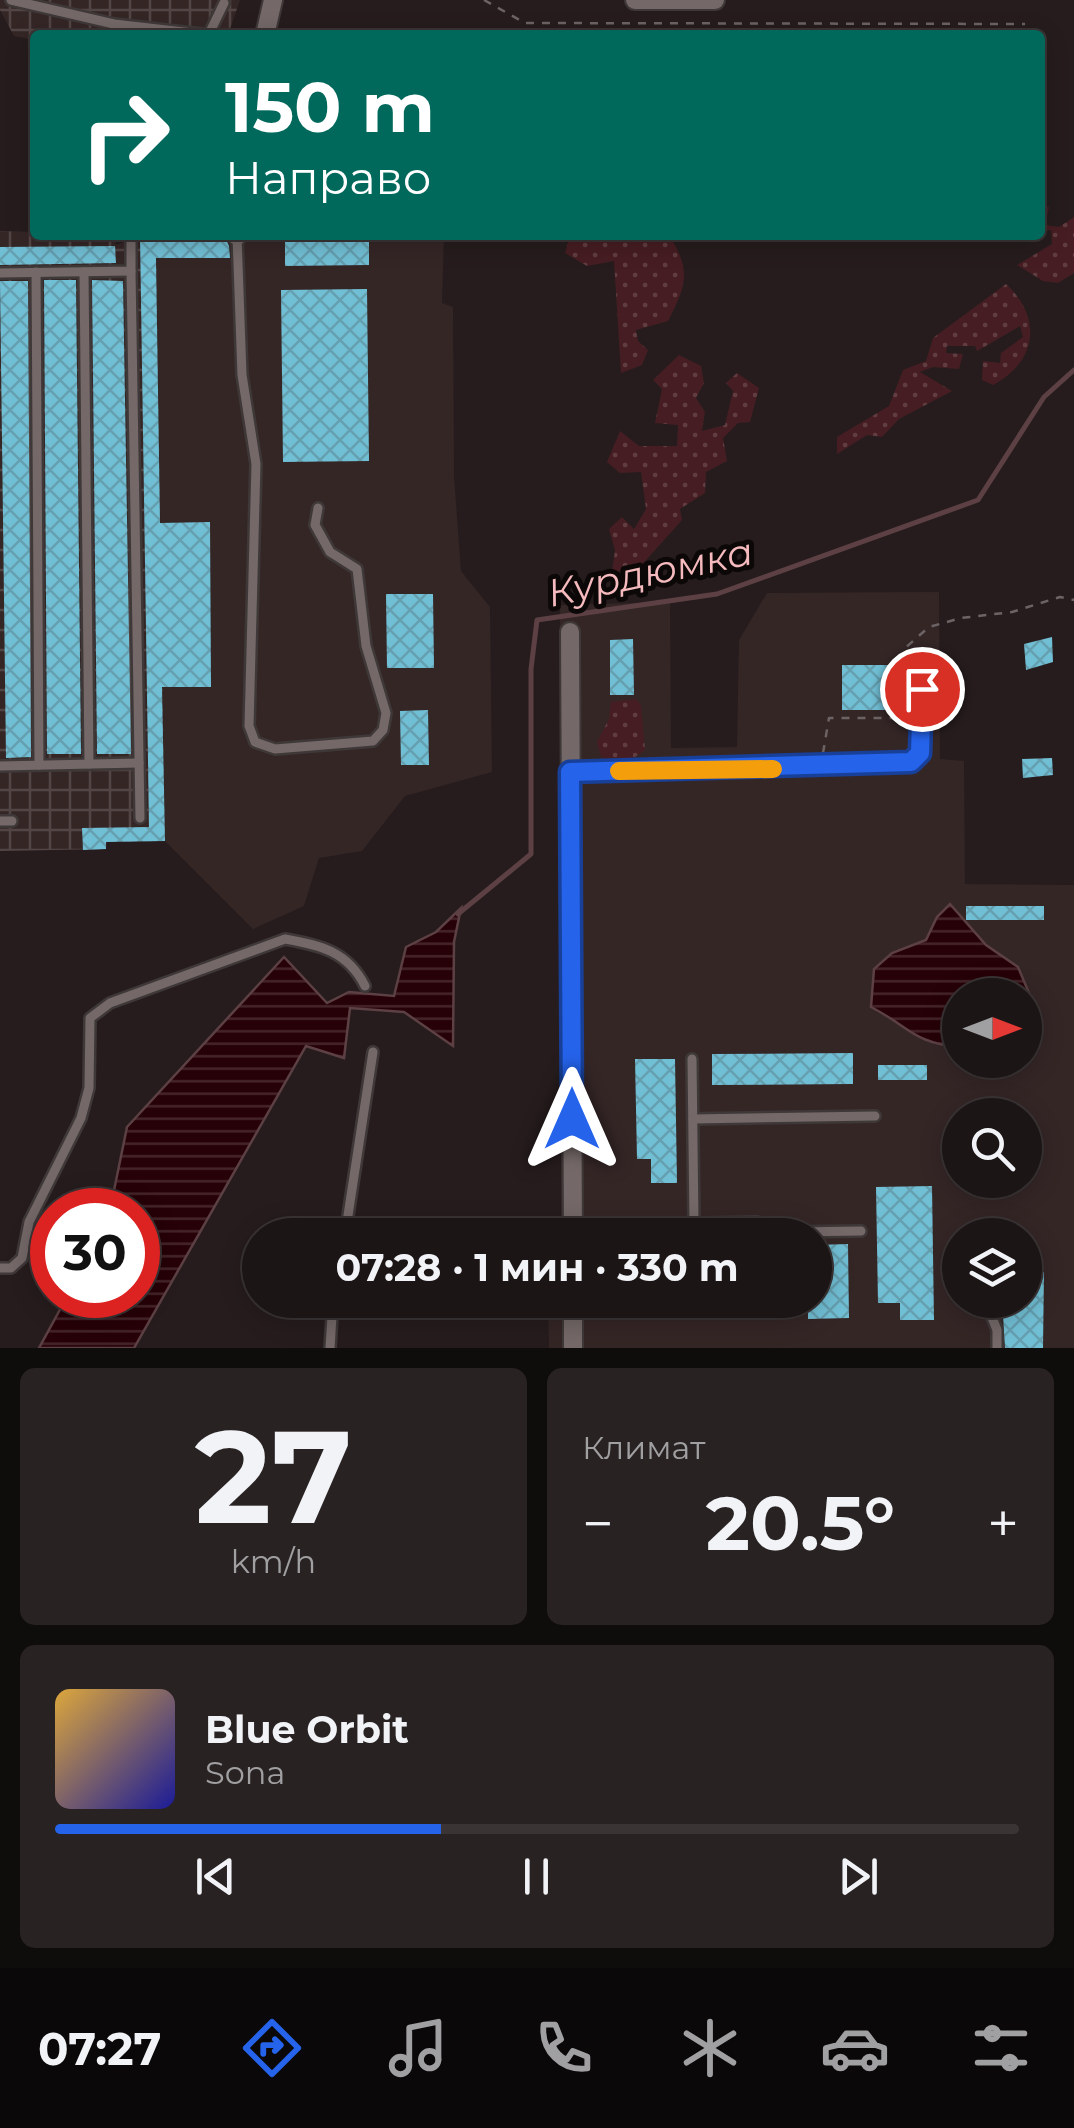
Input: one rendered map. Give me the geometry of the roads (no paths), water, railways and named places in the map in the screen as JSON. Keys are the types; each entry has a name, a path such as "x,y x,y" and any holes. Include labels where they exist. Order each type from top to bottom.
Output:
{"street":[{"path":"265,30 273,0"},
{"path":"635,0 715,0"},
{"path":"570,632 573,1218"},
{"path":"573,1318 573,1348"}],"lane":[{"path":"11,0 114,24 172,30"},
{"path":"212,30 224,1"},
{"path":"131,240 140,818"},
{"path":"238,240 242,375 256,464 249,726 255,742 274,748 372,741 383,730 386,713 366,646 357,569 330,552 314,525 318,508"},
{"path":"0,273 131,271"},
{"path":"36,272 39,765"},
{"path":"84,272 89,764"},
{"path":"570,772 792,769 916,759 922,689 905,688"},
{"path":"0,766 139,763"},
{"path":"0,821 12,821"},
{"path":"0,1268 10,1268 22,1258 30,1222 82,1118 89,1088 90,1018 110,1003 285,939 315,944 342,956 355,965 365,986"},
{"path":"348,1218 373,1052"},
{"path":"692,1060 694,1218"},
{"path":"693,1119 874,1116"},
{"path":"832,1231 861,1231"},
{"path":"330,1348 332,1318"},
{"path":"992,1318 997,1348"}],"waterway":[{"name":"Курдюмка","path":"458,914 531,854 531,669 537,620 717,594 978,500 1044,397 1074,370"}]}
